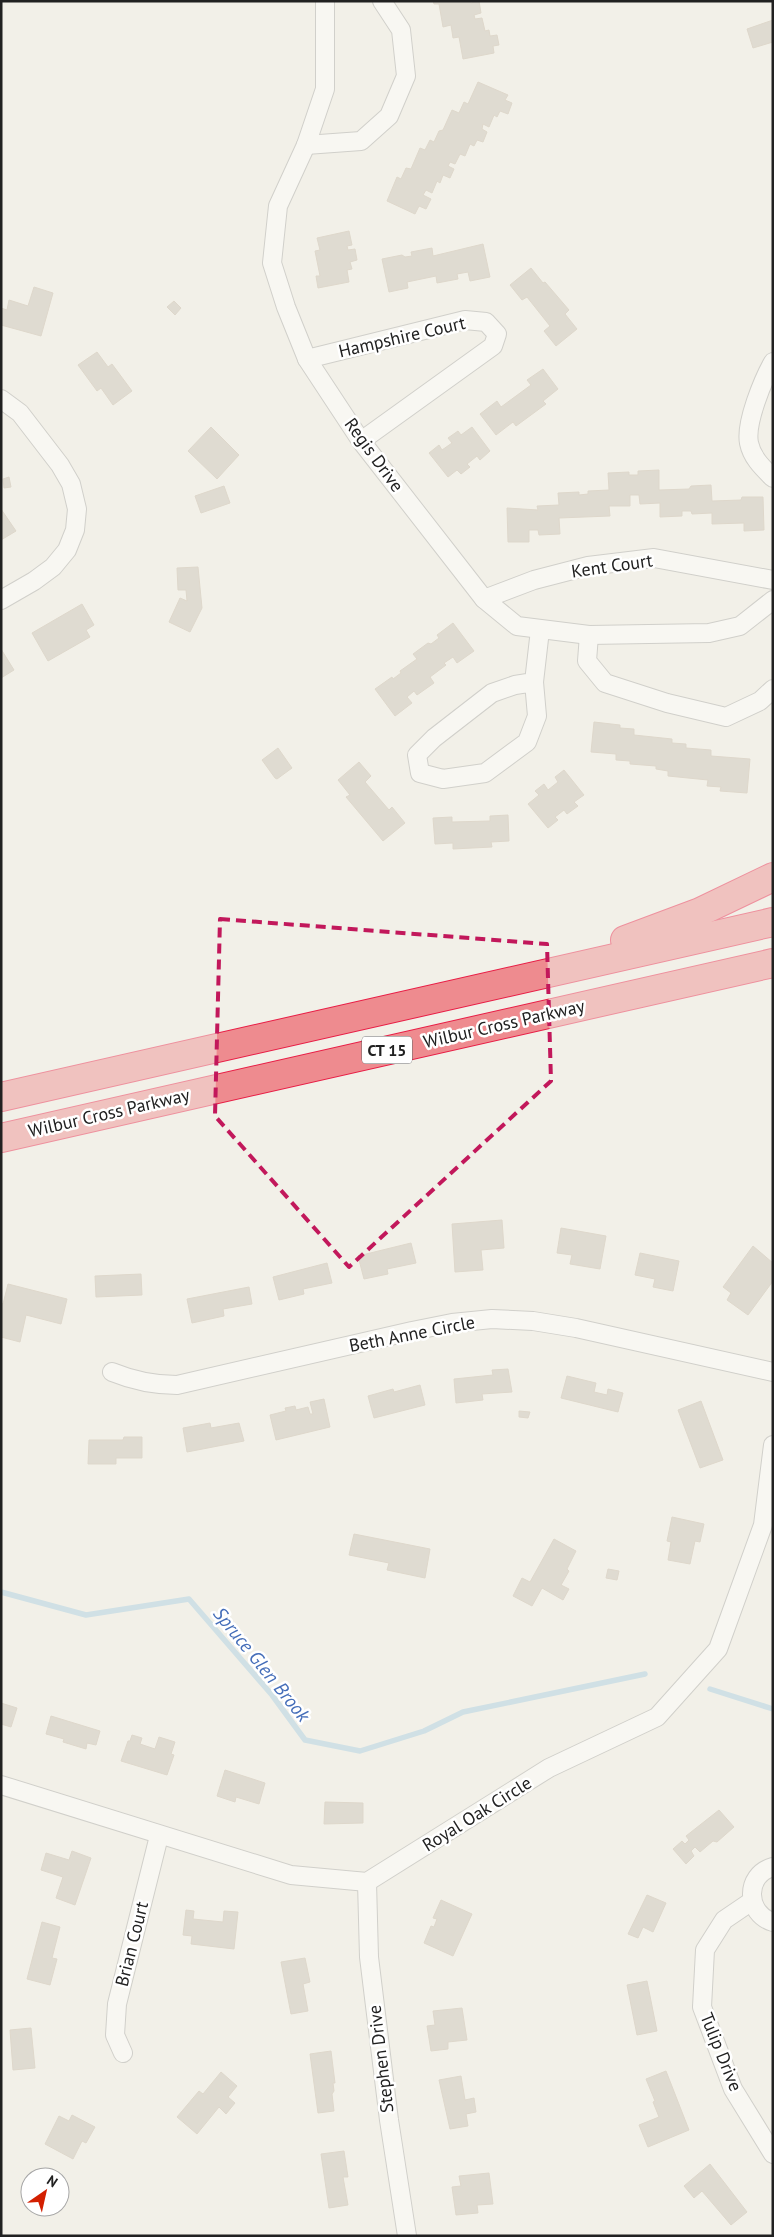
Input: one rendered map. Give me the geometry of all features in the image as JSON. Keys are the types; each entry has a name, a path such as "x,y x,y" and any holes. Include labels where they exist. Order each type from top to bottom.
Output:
{"highway":[{"path":"499,984 555,958 629,939 666,926 731,898 773,877"},
{"name":"CT 15","path":"1,1097 773,922"},
{"name":"Wilbur Cross Parkway","path":"1,1138 773,963"}],"street":[{"name":"Regis Drive","path":"325,1 324,89 306,145 278,206 272,262 286,307 307,359 361,440 484,599 517,626 589,635 709,633 740,626 773,600"},
{"path":"306,145 361,141 389,116 406,76 401,30 382,1"},
{"name":"Hampshire Court","path":"307,359 465,320 486,322 497,334 493,346 361,440"},
{"path":"773,362 768,371 750,423 749,443 756,462 773,478"},
{"path":"1,399 20,412 60,465 70,484 77,509 75,530 67,550 62,556 34,582 1,600"},
{"name":"Kent Court","path":"484,599 534,580 588,566 654,558 773,580"},
{"path":"534,682 515,685 492,693 434,738 416,755 420,773 443,778 485,773 527,742 537,716 534,682 540,630"},
{"path":"589,635 586,661 605,683 667,703 726,717 760,701 773,689"},
{"name":"Beth Anne Circle","path":"112,1372 133,1381 147,1384 177,1385 412,1331 452,1323 492,1319 533,1321 576,1328 773,1372"},
{"name":"Royal Oak Circle","path":"367,1882 550,1768 657,1717 718,1649 763,1524 773,1445"},
{"path":"1,1785 159,1836 292,1875 367,1882"},
{"name":"Brian Court","path":"123,2053 115,2035 116,2004 159,1836"},
{"path":"773,1867 764,1871 756,1879 752,1889 752,1901 760,1916 773,1922"},
{"name":"Stephen Drive","path":"367,1882 369,1957 389,2120 407,2236"},
{"name":"Tulip Drive","path":"752,1901 724,1920 705,1950 702,2007 734,2089 773,2154"}],"highlighted area":[{"path":"220,919 547,944 551,1081 349,1267 215,1116"}],"building":[{"path":"433,1 470,1 471,3 479,1 481,13 474,15 475,19 482,18 485,31 489,30 490,36 497,35 499,45 493,46 494,53 463,59 459,37 453,38 451,25 443,27 439,4 434,4"},
{"path":"773,20 773,42 753,48 747,29"},
{"path":"478,82 508,95 505,100 512,103 508,114 500,111 497,117 494,115 489,127 483,124 482,129 487,132 483,142 477,140 474,146 470,144 465,156 460,154 455,164 450,162 448,166 454,169 450,178 443,175 440,183 437,181 432,193 426,190 423,195 431,199 426,209 419,206 415,214 387,201 397,177 401,179 406,168 411,169 420,148 425,150 430,140 434,142 439,131 443,130 452,110 459,113 464,102 468,104"},
{"path":"349,231 352,245 347,246 348,250 355,249 357,260 350,262 352,269 347,270 349,282 318,288 316,276 320,276 315,251 320,250 317,238"},
{"path":"483,244 490,277 470,281 468,272 457,274 458,279 437,283 436,276 407,282 408,288 389,292 382,259 402,255 405,257 412,256 411,252 432,248 433,256"},
{"path":"531,268 569,310 565,314 577,329 556,346 544,331 550,326 527,297 522,300 510,285"},
{"path":"34,287 53,293 41,336 1,325 1,308 7,310 9,300 28,306"},
{"path":"174,301 181,308 175,315 167,307"},
{"path":"97,352 108,367 112,364 132,391 113,405 101,388 97,391 78,365"},
{"path":"543,369 558,389 543,401 546,404 516,426 513,422 496,435 480,414 497,401 501,407 531,385 527,380"},
{"path":"211,427 239,455 217,479 188,451"},
{"path":"472,427 490,451 480,460 477,456 467,464 470,467 461,474 457,470 448,477 429,453 439,445 442,450 452,443 448,438 458,431 461,435"},
{"path":"659,470 659,490 689,489 691,486 711,485 712,501 741,500 742,497 763,497 764,530 744,531 744,523 712,524 712,513 692,514 691,511 682,511 682,516 660,517 660,503 640,504 639,495 630,495 630,506 609,506 610,516 559,518 560,534 539,535 538,530 529,530 529,542 508,542 507,508 538,510 537,506 559,505 558,493 579,492 579,495 588,494 588,491 609,490 608,473 629,472 629,475 638,475 638,471"},
{"path":"9,477 11,487 4,488 3,479"},
{"path":"224,486 230,503 201,513 195,496"},
{"path":"1,509 16,531 1,540"},
{"path":"198,567 202,608 190,632 169,622 180,598 187,601 186,590 178,590 177,568"},
{"path":"82,604 94,625 86,630 90,637 48,661 32,633"},
{"path":"453,623 474,651 457,663 453,657 444,663 446,665 430,677 434,683 417,695 414,691 407,697 412,703 395,716 375,689 401,673 400,671 417,659 413,654 428,643 431,644 439,638 437,635"},
{"path":"1,649 14,670 1,678"},
{"path":"594,722 620,725 620,728 634,729 634,735 672,739 672,743 686,744 686,748 711,750 711,756 750,759 747,793 720,791 721,787 707,786 708,780 668,776 668,771 656,769 656,766 630,764 630,761 616,760 616,754 591,752"},
{"path":"278,748 292,768 277,779 262,760"},
{"path":"359,762 371,776 365,782 389,810 392,807 405,823 383,841 346,797 350,795 338,780"},
{"path":"564,770 584,795 574,802 578,806 567,814 564,810 555,817 558,820 548,828 528,804 539,795 535,791 544,784 548,790 558,782 555,777"},
{"path":"508,815 509,841 491,842 492,847 453,849 453,843 435,844 433,818 452,817 452,822 490,821 490,816"},
{"path":"502,1220 504,1248 481,1250 483,1270 455,1272 452,1224"},
{"path":"561,1228 606,1236 600,1269 570,1264 572,1255 557,1253"},
{"path":"411,1243 416,1263 387,1269 388,1274 364,1279 358,1256"},
{"path":"753,1246 773,1263 773,1281 748,1315 727,1300 731,1293 723,1287"},
{"path":"640,1253 679,1261 673,1291 653,1287 655,1279 635,1275"},
{"path":"327,1263 332,1283 303,1289 304,1294 279,1300 273,1277"},
{"path":"141,1274 142,1295 96,1297 95,1276"},
{"path":"8,1284 67,1299 61,1324 26,1315 20,1342 1,1337 1,1303 3,1304"},
{"path":"249,1287 252,1304 223,1309 224,1316 192,1323 187,1299"},
{"path":"508,1369 512,1392 482,1394 483,1400 456,1403 454,1379 493,1375 492,1370"},
{"path":"567,1376 596,1383 594,1392 607,1395 608,1389 623,1393 618,1412 561,1398"},
{"path":"420,1385 425,1405 374,1418 368,1396 393,1389 394,1392"},
{"path":"324,1399 330,1427 276,1440 270,1415 286,1411 285,1408 295,1406 296,1410 308,1407 310,1414 313,1414 310,1402"},
{"path":"701,1401 723,1460 700,1468 678,1410"},
{"path":"519,1411 530,1412 528,1418 519,1417"},
{"path":"210,1423 211,1428 239,1423 244,1441 187,1452 183,1428"},
{"path":"124,1437 142,1437 142,1458 116,1458 116,1464 88,1464 89,1440 123,1440"},
{"path":"672,1517 704,1524 700,1542 695,1541 690,1564 668,1560 671,1542 667,1541"},
{"path":"354,1534 430,1549 425,1578 387,1570 389,1563 349,1555"},
{"path":"554,1539 576,1551 567,1569 569,1571 561,1585 569,1589 563,1600 542,1588 532,1606 513,1596 522,1578 530,1582"},
{"path":"608,1569 619,1571 617,1580 606,1578"},
{"path":"1,1703 17,1708 11,1727 1,1724"},
{"path":"51,1716 100,1731 96,1745 87,1743 86,1749 63,1742 64,1739 46,1734"},
{"path":"132,1735 142,1738 140,1744 155,1749 159,1737 175,1742 171,1754 174,1755 167,1775 121,1761"},
{"path":"225,1770 265,1783 259,1804 236,1797 235,1802 217,1796"},
{"path":"325,1802 363,1803 363,1823 324,1824"},
{"path":"719,1810 734,1827 717,1842 713,1841 700,1852 695,1847 691,1851 694,1856 686,1864 673,1849 682,1841 685,1844 689,1840 686,1836"},
{"path":"72,1851 91,1858 75,1905 56,1898 63,1877 41,1870 46,1853 69,1860"},
{"path":"647,1895 666,1903 653,1932 643,1927 638,1938 628,1934"},
{"path":"441,1900 472,1914 453,1956 424,1943 431,1926 434,1927 437,1919 433,1918"},
{"path":"186,1910 194,1911 193,1919 223,1922 224,1911 238,1912 234,1949 191,1944 192,1936 183,1935"},
{"path":"42,1922 60,1927 52,1958 57,1959 50,1985 27,1979"},
{"path":"305,1958 310,1982 303,1984 308,2011 291,2014 281,1962"},
{"path":"647,1981 657,2031 637,2035 627,1985"},
{"path":"462,2008 467,2040 448,2042 448,2049 431,2051 427,2026 435,2025 433,2011"},
{"path":"31,2028 35,2068 13,2070 10,2030"},
{"path":"331,2051 335,2083 333,2083 334,2091 332,2094 334,2111 318,2113 310,2054"},
{"path":"666,2071 689,2130 648,2147 639,2125 659,2117 646,2079"},
{"path":"221,2072 237,2086 228,2097 235,2103 226,2114 219,2107 197,2134 177,2117 199,2091 203,2094"},
{"path":"461,2076 465,2100 474,2098 476,2112 466,2114 468,2126 450,2129 439,2080"},
{"path":"72,2115 95,2127 86,2143 82,2141 73,2159 45,2144 59,2116 69,2121"},
{"path":"344,2151 348,2177 343,2177 348,2205 329,2208 321,2154"},
{"path":"710,2164 747,2212 731,2225 702,2191 694,2198 684,2186"},
{"path":"489,2173 493,2204 477,2205 478,2213 456,2215 452,2187 461,2186 459,2176"}],"waterway":[{"name":"Spruce Glen Brook","path":"1,1592 86,1615 189,1599 272,1695 305,1740 360,1751 424,1731 463,1712 645,1674"},
{"name":"Spruce Glen Brook","path":"710,1689 773,1709"}]}
